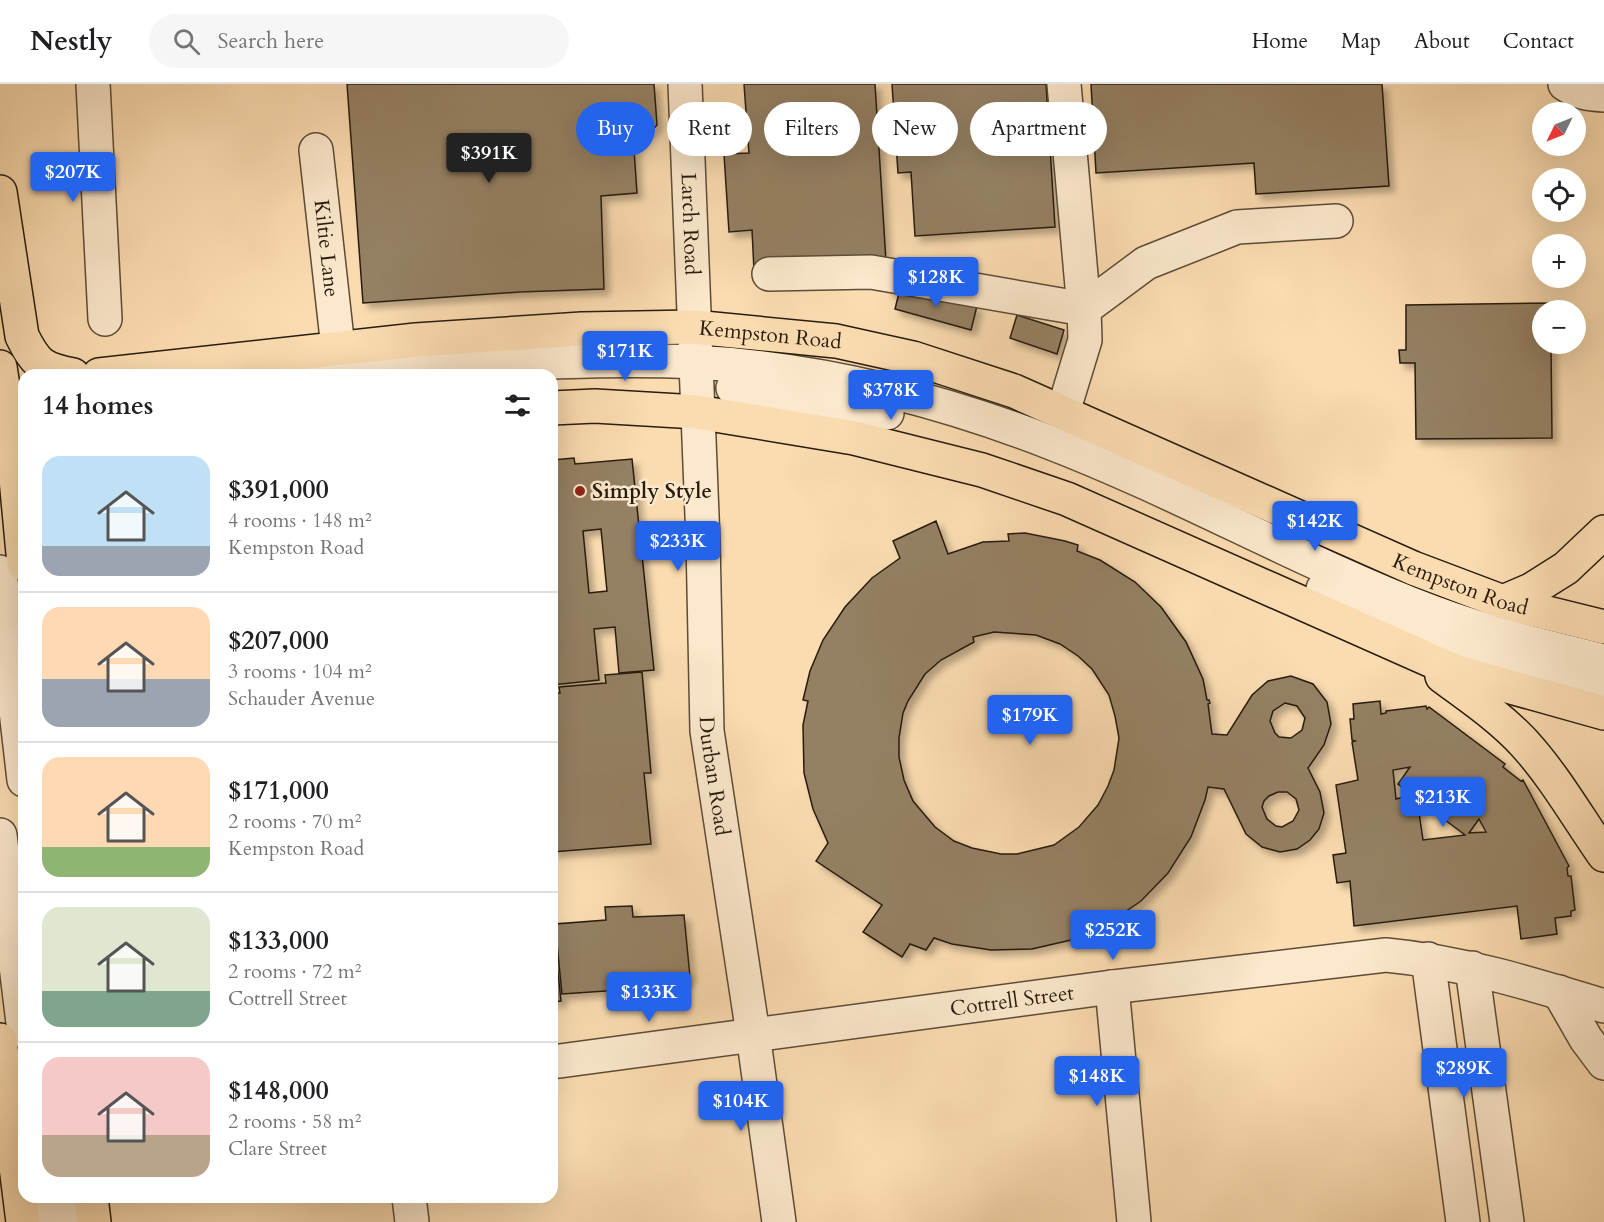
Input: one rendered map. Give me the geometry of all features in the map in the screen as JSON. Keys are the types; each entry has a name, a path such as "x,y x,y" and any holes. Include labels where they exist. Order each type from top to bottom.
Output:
{"main road":[{"path":"0,192 22,336 40,364 51,369"},
{"name":"Kempston Road","path":"152,369 416,340 582,329 693,327 836,341 913,358 1014,391 1413,568 1503,602 1604,627"},
{"path":"558,408 595,406 696,386 854,438 982,470 1067,499 1457,672 1604,713"},
{"path":"10,417 18,501"},
{"path":"1503,602 1531,590 1566,568 1604,532"},
{"path":"1382,639 1486,708 1523,742 1554,779 1604,855"},
{"path":"0,1040 18,1180"},
{"path":"21,1203 23,1222"},
{"path":"92,1203 94,1222"}],"street":[{"path":"93,84 105,319"},
{"name":"Larch Road","path":"686,84 693,327"},
{"path":"1063,412 1085,340 1064,84"},
{"path":"1565,84 1585,94 1604,95"},
{"name":"Kiltie Lane","path":"316,150 338,348"},
{"path":"769,274 871,272 1084,309 1146,262 1237,227 1336,221"},
{"name":"Durban Road","path":"693,327 707,731 779,1222"},
{"path":"350,369 576,361 696,386 877,410 943,427 1073,471 1149,504 1335,596 1390,620 1548,675 1604,685"},
{"path":"558,385 696,386 806,373 867,386 968,414 1087,457 1299,556 1433,612 1506,637 1604,661"},
{"path":"0,572 18,728"},
{"path":"0,835 18,982"},
{"name":"Cottrell Street","path":"558,1061 1112,987 1386,955 1428,959 1472,968 1604,1006"},
{"path":"1428,959 1462,1222"},
{"path":"1472,968 1507,1222"},
{"path":"1112,987 1134,1222"},
{"path":"1559,992 1586,1039 1604,1063"},
{"path":"47,1203 49,1222"},
{"path":"73,1203 75,1222"},
{"path":"410,1203 412,1222"}],"building":[{"path":"347,84 654,84 657,125 655,127 655,102 576,102 576,156 634,156 637,193 601,196 604,289 520,292 363,303"},
{"path":"744,84 875,84 876,102 872,102 872,156 879,156 886,262 754,270 752,230 729,232 724,156 752,156 752,102 745,102"},
{"path":"892,84 1046,84 1047,102 970,102 970,156 1051,156 1055,227 915,236 911,172 898,173 897,156 958,156 958,102 893,102"},
{"path":"1091,84 1382,84 1389,186 1256,194 1254,163 1096,173 1095,156 1107,156 1107,102 1092,102"},
{"path":"901,285 977,306 971,330 895,309"},
{"path":"1532,303 1532,354 1551,354 1552,438 1416,439 1415,363 1400,363 1399,350 1406,350 1406,305"},
{"path":"1017,315 1064,330 1057,354 1010,338"},
{"path":"574,458 575,464 632,459 654,670 619,673 615,627 594,629 599,680 558,684 558,459","holes":["601,529 607,591 589,593 583,531"]},
{"path":"936,521 948,554 983,542 1009,541 1008,534 1025,533 1078,545 1077,551 1100,560 1135,582 1161,607 1186,642 1203,679 1207,700 1210,703 1208,704 1212,734 1227,735 1252,695 1268,681 1291,676 1313,684 1327,702 1331,724 1324,745 1308,768 1320,792 1324,813 1319,829 1310,840 1297,849 1280,852 1262,847 1246,834 1224,789 1208,787 1191,837 1168,873 1141,901 1107,924 1071,940 1032,949 991,950 952,944 934,938 926,950 910,944 902,957 863,932 882,905 816,861 828,843 813,809 804,773 803,725 808,701 803,700 810,671 823,640 845,607 872,578 900,558 893,541","holes":["994,632 1036,635 1060,644 1092,669 1109,695 1119,738 1114,770 1098,805 1079,827 1054,845 1017,854 1001,854 972,848 954,841 935,827 913,801 904,780 899,757 899,738 903,713 908,701 925,674 941,660 974,642 973,637","1285,703 1297,706 1305,718 1302,730 1291,738 1279,737 1270,721 1273,711","1278,792 1287,792 1296,799 1299,810 1293,821 1282,827 1276,826 1267,819 1262,807 1269,796"]},
{"path":"642,672 651,773 644,773 651,844 558,852 559,687 606,683 605,675"},
{"path":"1380,701 1381,714 1386,711 1426,706 1427,709 1429,707 1505,764 1503,767 1521,781 1523,780 1569,866 1568,876 1571,876 1575,910 1571,911 1571,916 1555,918 1557,934 1521,939 1517,906 1354,926 1350,881 1337,883 1333,855 1346,853 1336,785 1358,780 1352,742 1355,741 1352,740 1350,719 1354,719 1353,704","holes":["1410,767 1398,784 1412,795 1396,799 1393,770","1417,799 1465,835 1423,840","1479,819 1486,832 1469,833"]},
{"path":"632,906 633,917 684,915 690,977 679,986 562,994 558,924 606,920 605,907"},
{"path":"558,972 561,1001 558,1001"}],"place":[{"name":"Simply Style","path":"580,491"}]}
